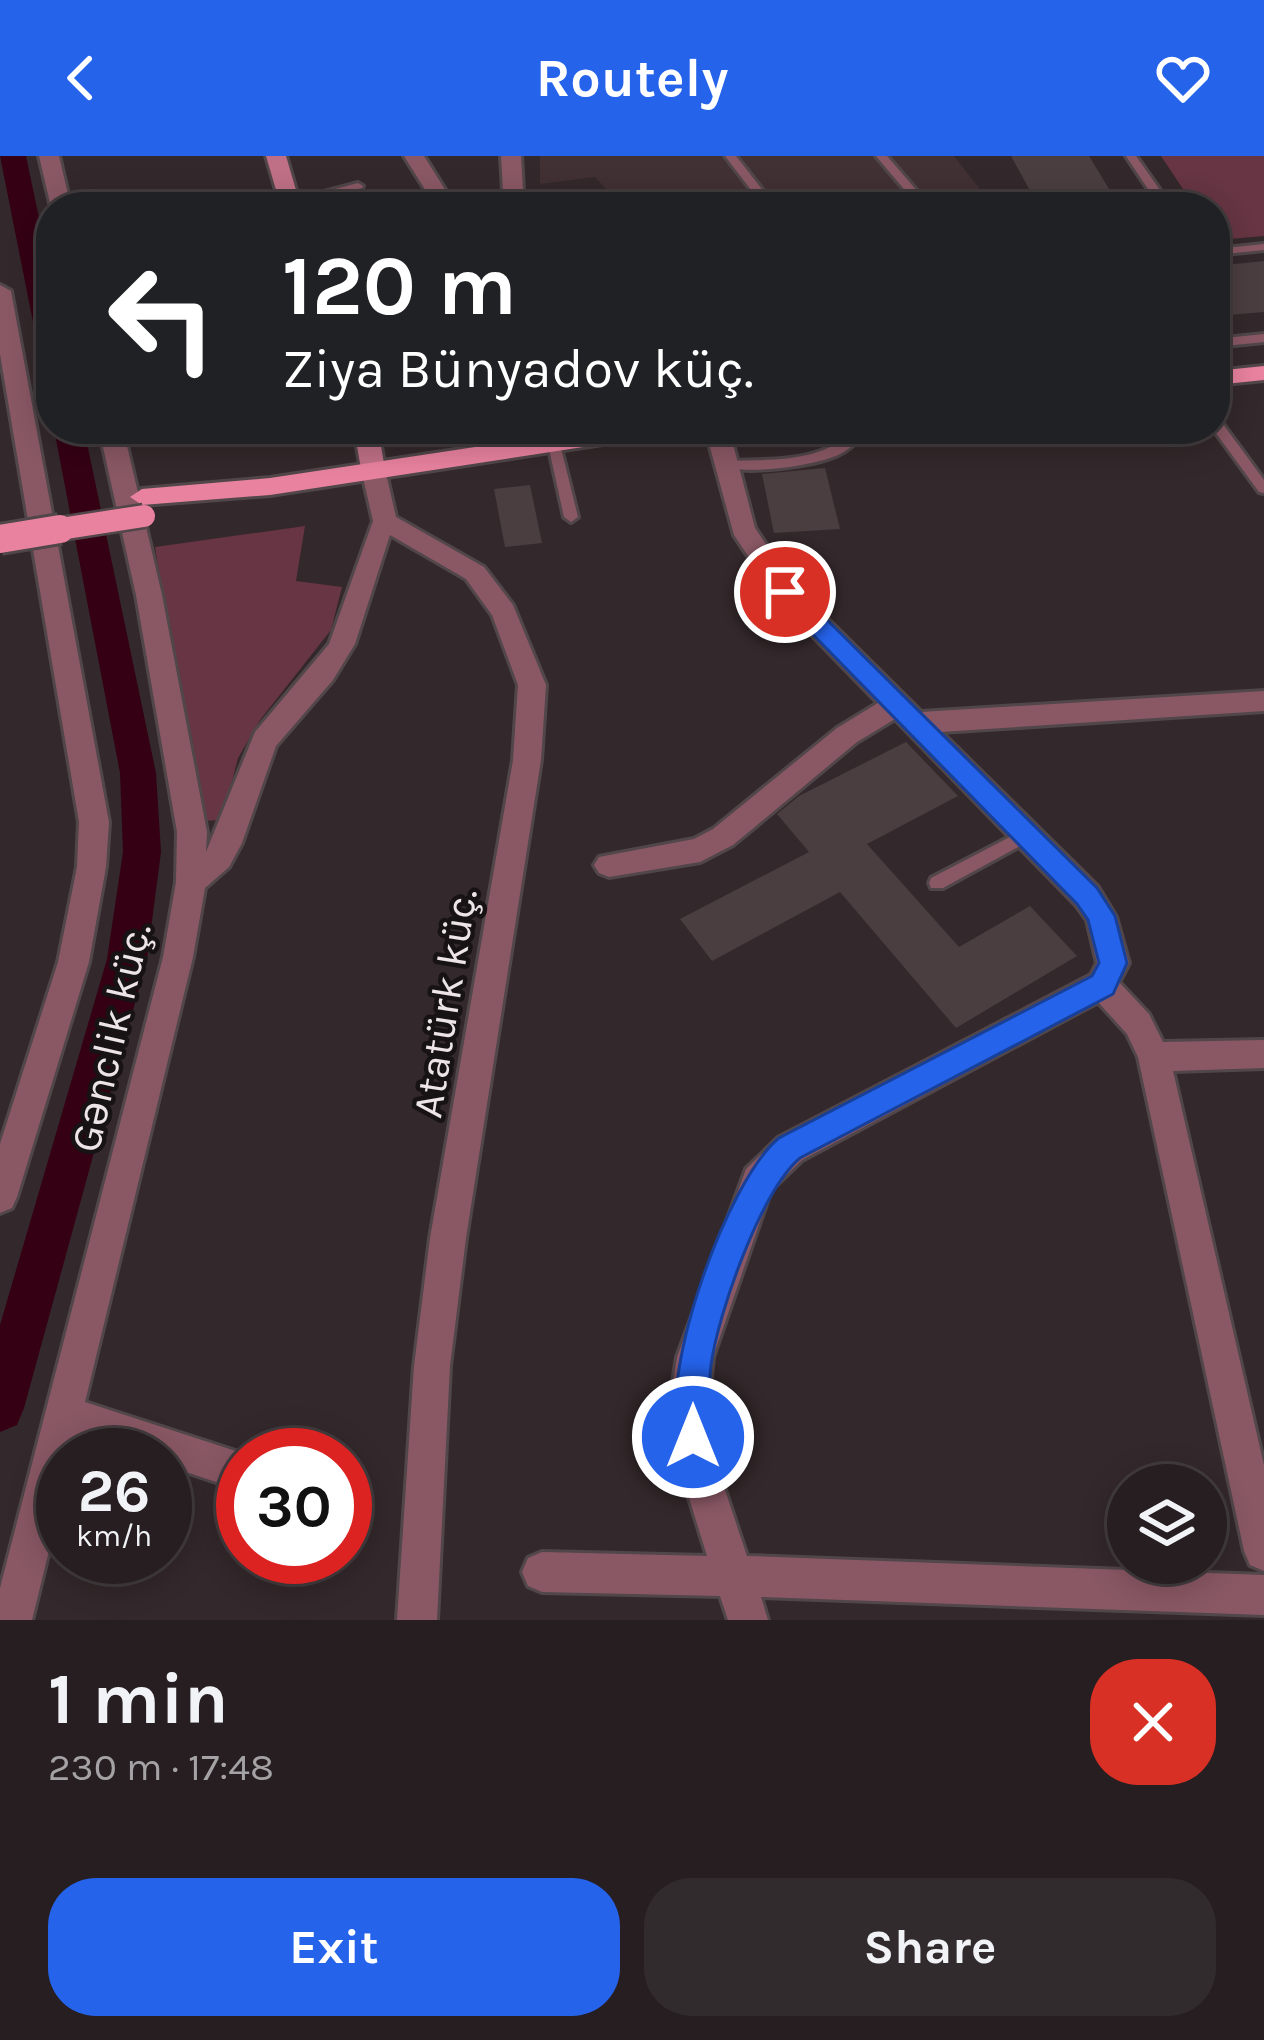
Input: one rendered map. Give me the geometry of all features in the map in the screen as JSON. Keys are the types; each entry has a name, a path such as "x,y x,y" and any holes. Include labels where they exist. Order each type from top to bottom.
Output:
{"main road":[{"path":"1230,376 1264,373"},
{"path":"0,539 143,507 505,444"},
{"path":"0,520 143,507"}],"street":[{"path":"49,156 57,192"},
{"path":"276,156 286,192"},
{"path":"415,156 437,192"},
{"path":"511,156 513,192"},
{"name":"Gənclik küç.","path":"0,291 94,822 94,866 85,918 0,1197"},
{"path":"114,444 149,595 192,832 190,882"},
{"path":"369,444 385,521"},
{"path":"721,444 743,529 785,592 1101,916 1113,963 1102,985 790,1148 758,1180 695,1357 690,1395 701,1475 748,1620"},
{"name":"Gənclik küç.","path":"12,1620 178,956 190,882 210,872 225,853 258,753 278,720 341,647 373,542 385,521"},
{"name":"Atatürk küç.","path":"385,521 475,573 489,587 526,662 532,685 527,760 448,1238 432,1366 417,1620"},
{"path":"609,865 700,850 847,735 903,714 1264,701"},
{"path":"1102,985 1138,1024 1154,1057 1264,1550"},
{"path":"1154,1057 1264,1054"},
{"path":"63,1414 216,1463"},
{"path":"542,1572 1264,1595"}],"lane":[{"path":"730,156 758,192"},
{"path":"881,156 912,192"},
{"path":"1131,156 1156,192"},
{"path":"337,192 358,186"},
{"path":"1230,250 1264,247"},
{"path":"1230,341 1264,338"},
{"path":"1230,443 1264,489"},
{"path":"540,444 571,517"},
{"path":"727,465 832,454 844,444"},
{"path":"937,883 1025,835"}],"shaded area":[{"path":"540,156 954,156 982,192 608,192 595,177 540,184"},
{"path":"1161,156 1264,156 1264,236 1230,239 1230,192 1185,192"},
{"path":"305,526 296,581 342,587 331,630 260,720 238,758 222,820 200,821 155,547"}],"building":[{"path":"1011,156 1089,156 1111,192 1031,192"},
{"path":"1264,261 1264,312 1230,315 1230,264"},
{"path":"825,468 840,529 774,533 762,474"},
{"path":"530,485 542,543 505,547 494,489"},
{"path":"906,742 958,796 867,844 959,947 1030,906 1077,956 956,1028 840,892 712,961 680,919 809,852 777,814 799,796"}],"waterway":[{"path":"13,156 36,269"},
{"path":"0,1408 127,959 142,852 138,773 72,444"}],"route":[{"path":"693,1437 690,1395 695,1357 735,1237 758,1180 770,1165 790,1148 1102,985 1113,963 1101,916 1087,896 785,592"}]}
